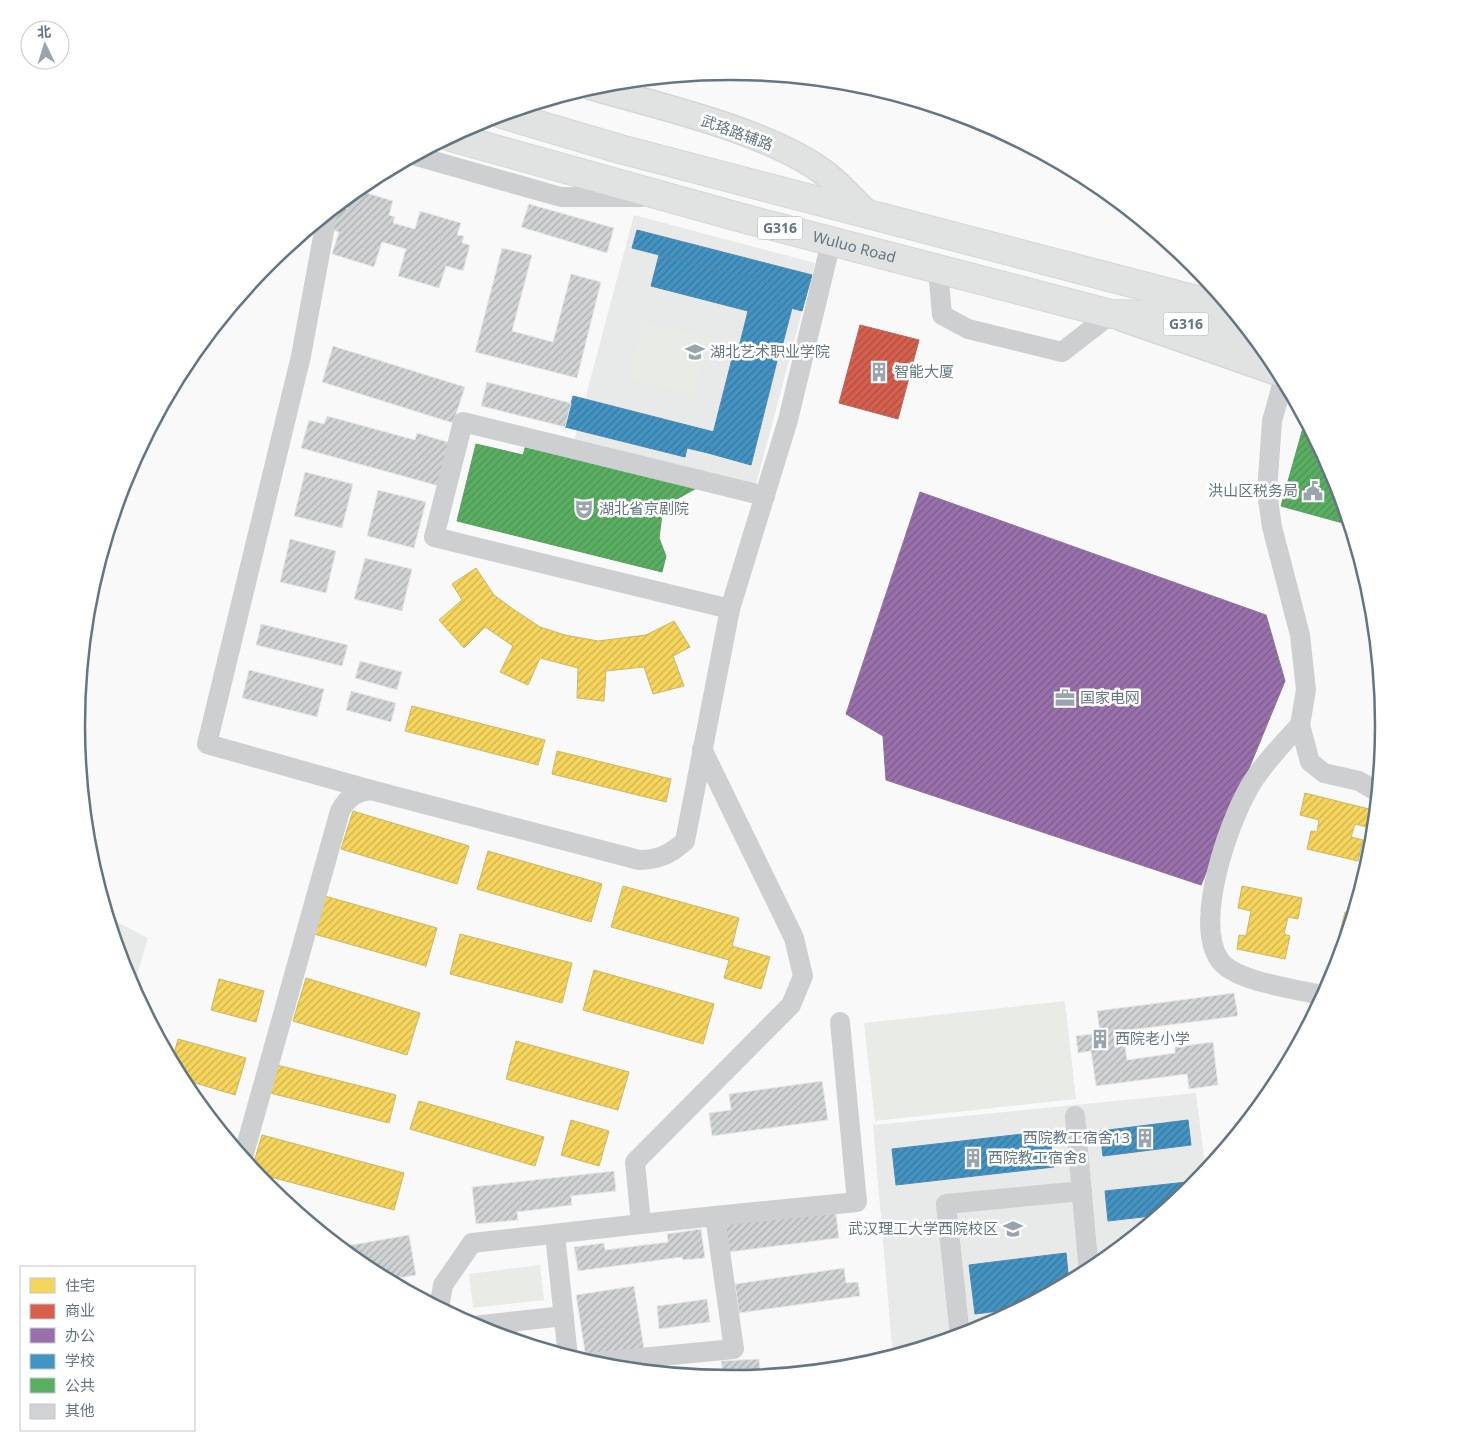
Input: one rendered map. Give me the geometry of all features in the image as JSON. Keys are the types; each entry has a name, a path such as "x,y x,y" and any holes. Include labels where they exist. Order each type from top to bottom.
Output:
{"highway":[{"name":"G316","path":"514,118 620,149 1221,306"},
{"name":"Wuluo Road","path":"461,140 831,242 1111,314 1150,314 1248,340"}],"main road":[{"name":"武珞路辅路","path":"609,91 714,123 792,154 826,173 865,212"},
{"path":"1160,290 1211,294"},
{"path":"1111,314 1183,341 1270,370"}],"street":[{"path":"424,158 561,196 662,196"},
{"path":"325,223 301,356 207,744 371,790 640,860 653,860 671,852 685,841 730,609 788,420 831,242"},
{"path":"938,269 942,315 968,329 1062,352 1111,314"},
{"path":"1281,388 1272,421 1267,492 1274,536 1300,635 1306,690 1300,725 1310,762 1324,773 1360,781 1373,789"},
{"path":"730,609 434,537 463,422 765,496"},
{"path":"1300,725 1254,779 1226,839 1215,882 1209,929 1219,960 1242,977 1317,994"},
{"path":"641,1224 635,1162 791,1005 803,976 794,938 702,749"},
{"path":"245,1150 340,811 346,800 359,792 371,790"},
{"path":"440,1301 443,1285 472,1243 857,1202 840,1022"},
{"path":"1075,1116 1087,1264"},
{"path":"959,1329 946,1204 1082,1191"},
{"path":"611,1360 734,1349 715,1216"},
{"path":"555,1234 567,1350"},
{"path":"490,1324 564,1316"}],"shaded area":[{"name":"湖北艺术职业学院","path":"634,215 815,263 755,488 574,441"},
{"path":"642,321 709,337 695,395 628,379"},
{"path":"116,922 148,938 136,976"},
{"path":"1065,1001 1076,1099 875,1121 864,1023"},
{"name":"武汉理工大学西院校区","path":"1196,1093 1205,1163 1157,1211 1124,1238 1054,1285 978,1322 938,1337 892,1350 873,1125"},
{"path":"540,1265 544,1300 473,1308 469,1274"}],"building: 住宅":[{"path":"476,568 494,595 540,627 565,635 598,641 646,635 674,621 690,647 673,656 684,686 653,694 644,667 606,671 604,701 577,698 578,668 540,658 528,685 500,672 513,646 485,627 464,648 439,620 462,600 452,584"},
{"path":"412,706 545,740 538,765 405,731"},
{"path":"557,751 671,779 666,802 552,774"},
{"path":"1305,793 1371,810 1368,827 1355,824 1351,837 1363,840 1358,861 1307,849 1311,831 1317,832 1319,820 1300,815"},
{"path":"353,811 469,846 457,884 341,849"},
{"path":"488,851 602,884 591,922 477,889"},
{"path":"623,886 739,918 732,946 770,957 761,989 724,978 729,960 611,927"},
{"path":"1242,886 1302,898 1298,919 1288,917 1284,934 1290,936 1285,959 1237,949 1239,935 1246,936 1251,911 1238,908"},
{"path":"325,896 437,928 426,966 314,934"},
{"path":"1345,912 1349,913 1342,933 1340,932"},
{"path":"460,934 572,963 562,1003 450,974"},
{"path":"594,970 714,1004 703,1044 583,1010"},
{"path":"306,978 420,1013 407,1055 293,1021"},
{"path":"219,979 264,991 256,1022 211,1010"},
{"path":"178,1039 246,1058 235,1095 193,1082 174,1052"},
{"path":"516,1041 629,1072 618,1110 506,1079"},
{"path":"277,1065 396,1095 389,1123 270,1093"},
{"path":"419,1101 544,1137 535,1166 410,1129"},
{"path":"571,1120 609,1131 599,1166 561,1155"},
{"path":"262,1135 404,1173 394,1210 270,1177 255,1160"}],"building: 商业":[{"name":"智能大厦","path":"860,325 919,340 898,419 839,403"}],"building: 办公":[{"name":"国家电网","path":"920,492 1266,615 1285,681 1201,885 886,780 883,736 846,714"}],"building: 学校":[{"path":"637,230 812,275 802,311 776,304 781,286 632,248"},
{"path":"659,255 781,286 776,304 792,308 779,358 739,347 748,311 651,286"},
{"path":"735,347 778,357 751,465 708,453"},
{"path":"573,396 714,432 708,453 687,448 685,457 565,427"},
{"name":"西院教工宿舍13","path":"1188,1120 1191,1145 1103,1156 1100,1131"},
{"name":"西院教工宿舍8","path":"1049,1131 1054,1167 896,1185 892,1149"},
{"path":"1187,1182 1151,1216 1108,1221 1105,1191"},
{"path":"1066,1253 1068,1276 1002,1311 975,1314 969,1265"}],"building: 公共":[{"name":"洪山区税务局","path":"1304,428 1327,478 1344,523 1281,506"},
{"path":"527,442 702,485 677,499 662,515 659,538 666,556 662,572 457,521 476,444 523,455"}],"building: 其他":[{"path":"366,193 393,201 389,215 395,217 393,223 415,229 420,211 461,223 457,235 464,236 462,243 470,245 463,271 446,266 439,288 398,276 406,249 382,242 374,267 332,254 339,232 329,229 332,218 345,208 347,209 348,206"},
{"path":"529,204 614,228 607,253 521,227"},
{"path":"502,248 532,255 512,331 553,342 571,274 601,282 577,378 475,352"},
{"path":"333,346 465,387 453,423 322,382"},
{"path":"487,382 571,403 565,427 481,406"},
{"path":"327,416 415,440 417,433 451,443 439,486 301,448 309,420 324,424"},
{"path":"305,472 353,484 342,528 294,516"},
{"path":"378,490 426,502 414,548 367,536"},
{"path":"290,539 336,551 326,593 280,582"},
{"path":"365,558 412,569 402,611 354,599"},
{"path":"261,624 348,645 342,666 256,645"},
{"path":"360,661 402,672 397,690 355,678"},
{"path":"249,670 324,689 317,717 242,698"},
{"path":"351,691 396,703 391,722 346,710"},
{"name":"西院老小学","path":"1234,993 1238,1016 1123,1031 1127,1060 1175,1053 1175,1047 1213,1042 1218,1085 1189,1089 1187,1074 1096,1086 1091,1051 1078,1053 1076,1036 1100,1033 1097,1011"},
{"path":"822,1081 828,1120 712,1136 709,1113 731,1110 729,1094"},
{"path":"614,1171 616,1191 571,1196 572,1205 517,1212 518,1220 476,1224 472,1187"},
{"path":"835,1206 839,1238 729,1252 724,1220"},
{"path":"701,1229 705,1258 683,1260 682,1257 578,1271 574,1247 604,1243 605,1250 668,1242 667,1234"},
{"path":"409,1235 416,1275 397,1278 349,1246"},
{"path":"844,1268 846,1283 858,1282 860,1296 739,1313 735,1284"},
{"path":"634,1286 644,1349 595,1357 585,1354 576,1295"},
{"path":"707,1299 710,1322 659,1329 657,1306"},
{"path":"517,1330 518,1335 509,1331"},
{"path":"759,1359 760,1370 723,1371 721,1361"}],"place":[{"name":"湖北艺术职业学院","path":"695,352"},
{"name":"智能大厦","path":"879,372"},
{"name":"洪山区税务局","path":"1313,491"},
{"name":"湖北省京剧院","path":"584,509"},
{"name":"国家电网","path":"1065,698"},
{"name":"西院老小学","path":"1100,1039"},
{"name":"西院教工宿舍13","path":"1145,1138"},
{"name":"西院教工宿舍8","path":"973,1158"},
{"name":"武汉理工大学西院校区","path":"1013,1229"}]}
